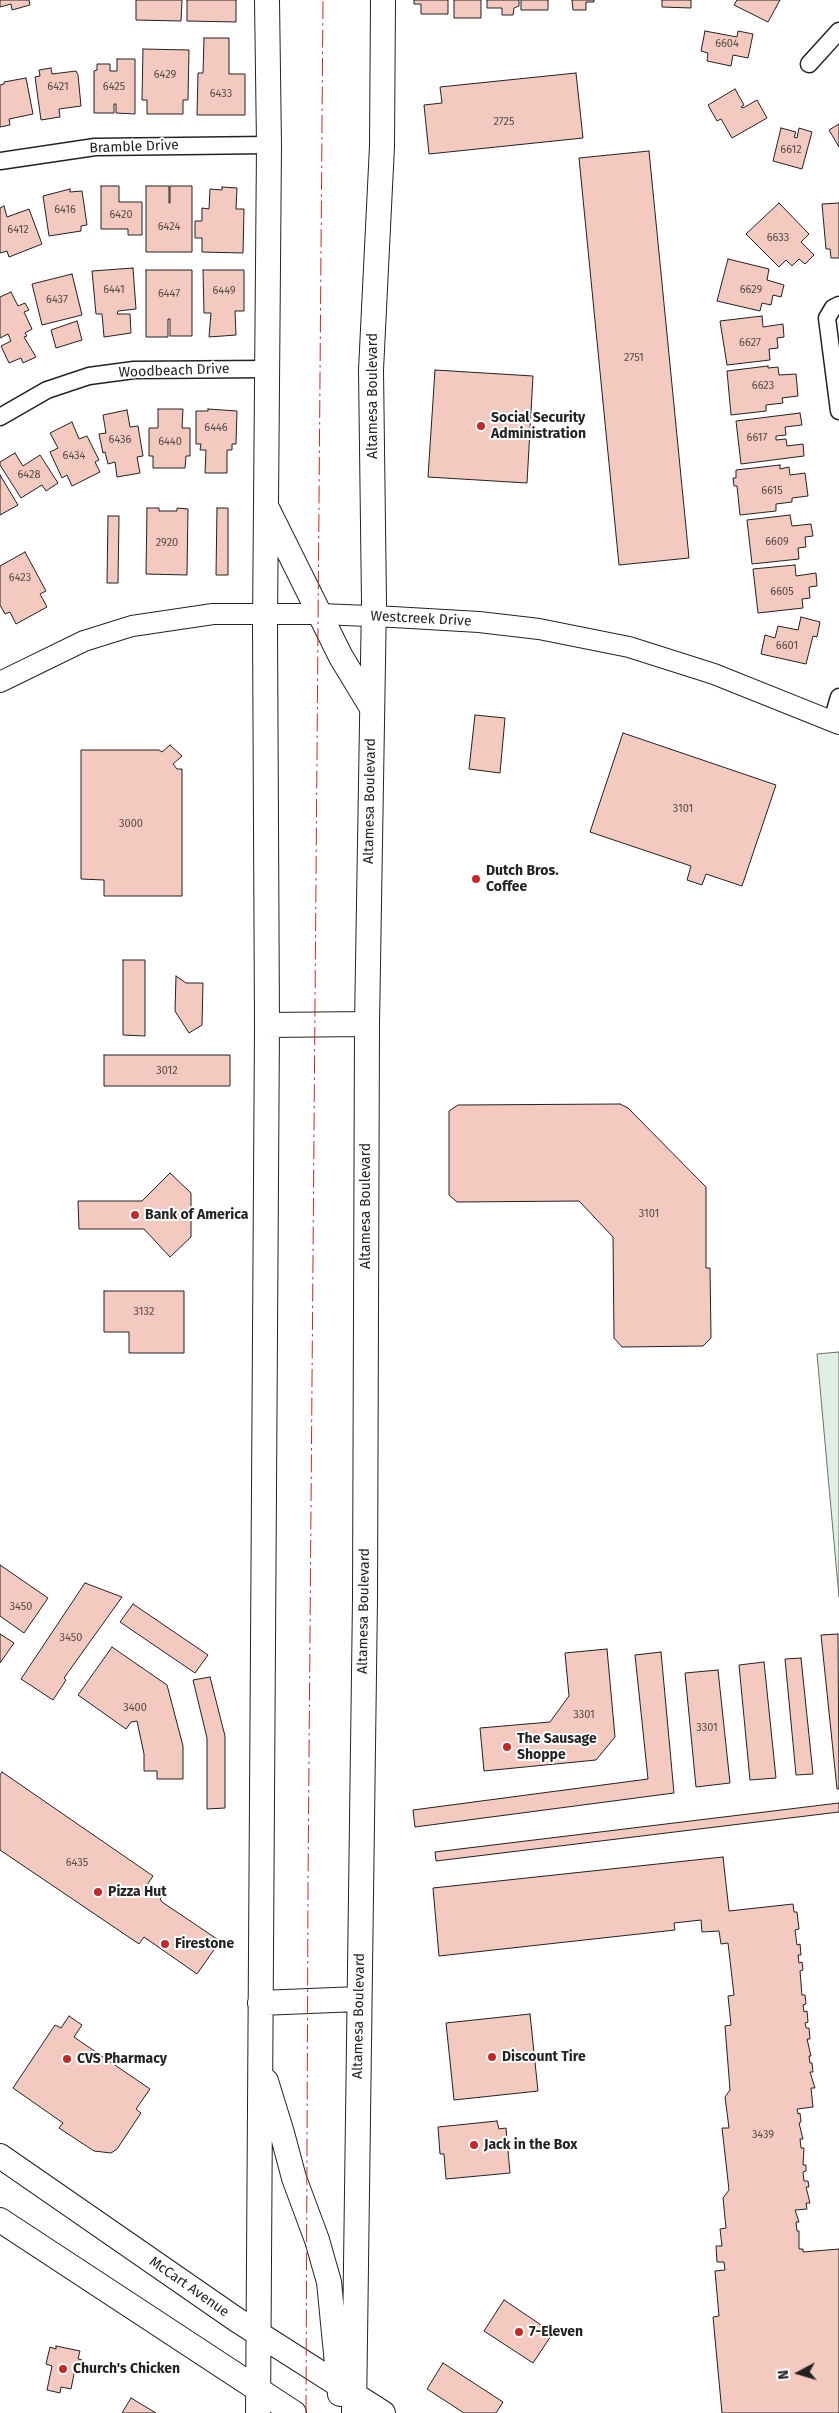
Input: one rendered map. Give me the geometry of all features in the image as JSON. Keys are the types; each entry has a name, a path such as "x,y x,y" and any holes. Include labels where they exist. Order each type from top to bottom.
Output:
{"main road":[{"path":"258,2413 267,1026 265,613 269,145 267,0"},
{"name":"Altamesa Boulevard","path":"348,2401 360,1999 365,1599 367,1024 373,616 372,370 382,146 382,0"},
{"path":"266,506 341,656 372,708"},
{"path":"267,1026 367,1024"},
{"path":"260,2003 360,1999"},
{"path":"260,2062 294,2178 317,2240 329,2282 348,2401"},
{"name":"McCart Avenue","path":"0,2156 258,2334 348,2401 383,2413"},
{"path":"0,2220 258,2388 284,2409"},
{"path":"258,2334 276,2380 284,2409"}],"street":[{"path":"809,64 839,31"},
{"name":"Bramble Drive","path":"0,161 95,147 269,145"},
{"path":"839,305 833,308 827,318 839,410"},
{"name":"Woodbeach Drive","path":"0,417 48,390 89,376 134,370 267,369"},
{"name":"Westcreek Drive","path":"0,682 84,642 132,626 213,614 265,613 373,616 539,629 629,647 714,674 836,722"},
{"path":"836,722 839,696"}],"green space":[{"path":"839,1352 839,1597 817,1354"}],"building":[{"path":"0,0 29,0 30,5 12,10 11,4 0,7"},
{"path":"136,0 182,0 181,21 136,20"},
{"path":"187,0 236,0 236,22 187,21"},
{"path":"414,0 448,0 448,14 421,14 421,4 414,4"},
{"path":"454,0 481,0 481,18 454,18"},
{"path":"487,0 519,0 519,6 514,8 513,15 502,15 502,8 487,8"},
{"path":"521,0 548,0 548,10 521,10"},
{"path":"572,0 594,0 594,2 586,2 586,10 573,10"},
{"path":"662,0 691,0 691,8 662,7"},
{"path":"737,0 780,0 768,22 734,5"},
{"path":"705,31 737,37 738,31 753,34 748,58 733,55 731,66 707,61 708,53 701,51"},
{"path":"204,38 229,38 229,74 245,74 245,115 197,115 198,73 203,73"},
{"path":"143,49 189,50 188,100 183,100 183,114 147,114 147,100 142,100"},
{"path":"117,59 135,59 135,114 116,113 116,104 114,104 114,113 94,113 94,71 97,70 97,64 110,64 110,71 117,71"},
{"path":"51,68 52,74 76,71 81,106 59,109 60,117 41,120 35,77 40,76 39,70"},
{"path":"576,73 583,138 429,154 424,105 442,103 440,87"},
{"path":"26,78 33,114 9,119 10,125 0,127 0,85 4,84 4,82"},
{"path":"735,89 744,105 741,107 743,108 757,100 767,118 732,138 721,119 717,121 708,105"},
{"path":"839,124 839,147 829,130"},
{"path":"781,128 796,132 794,137 797,138 799,128 812,132 802,169 773,161"},
{"path":"649,151 689,558 619,565 579,158"},
{"path":"101,186 119,186 119,202 142,202 142,235 128,235 128,229 101,229"},
{"path":"146,186 169,186 170,203 170,186 192,186 192,252 146,252"},
{"path":"222,187 237,188 236,209 244,209 243,253 202,252 202,238 195,238 195,221 202,221 202,208 209,209 210,189 222,190"},
{"path":"70,189 70,192 82,191 87,225 81,226 81,231 49,236 43,196"},
{"path":"779,203 809,234 801,242 814,255 805,264 799,259 792,266 786,260 779,267 746,234"},
{"path":"839,203 839,258 831,258 830,249 826,249 822,204"},
{"path":"4,206 7,217 29,209 42,244 9,257 7,251 0,253 0,208"},
{"path":"728,259 769,269 767,280 784,285 781,297 773,295 771,305 762,303 760,311 717,301"},
{"path":"133,268 136,309 118,311 117,314 130,314 131,333 104,337 102,314 96,314 92,271"},
{"path":"146,270 192,270 192,336 170,336 170,319 168,319 168,337 146,337"},
{"path":"203,270 244,270 244,311 235,311 236,335 209,337 211,313 204,313"},
{"path":"72,274 82,315 42,325 32,284"},
{"path":"11,292 18,306 25,303 29,310 24,312 32,329 25,333 27,336 24,337 36,357 23,363 21,358 9,363 1,346 11,341 8,334 0,338 0,297"},
{"path":"762,316 763,327 783,324 784,337 777,338 778,348 769,349 770,360 727,365 720,321"},
{"path":"77,321 82,340 56,348 51,330"},
{"path":"768,366 768,368 778,367 779,375 796,374 798,396 782,398 783,403 766,405 766,411 731,415 727,371"},
{"name":"Social Security Administration","path":"435,370 533,376 527,483 428,477"},
{"path":"158,409 183,409 182,428 190,428 190,456 186,456 185,468 153,468 153,456 149,456 149,428 158,428"},
{"path":"208,409 237,411 236,444 232,444 232,450 227,450 227,473 205,473 206,450 200,450 201,444 196,444 196,411 208,411"},
{"path":"127,410 130,427 138,426 143,456 137,457 140,473 117,477 115,462 108,464 105,452 103,453 99,434 106,433 103,415"},
{"path":"800,413 802,425 785,427 786,435 776,436 776,440 786,439 787,446 803,444 804,456 741,464 736,421"},
{"path":"72,422 79,439 87,436 99,460 95,462 100,472 72,486 67,475 62,478 50,452 58,448 50,433"},
{"path":"15,453 23,466 40,455 58,483 46,491 42,485 21,498 0,465 0,462"},
{"path":"780,465 780,469 789,467 790,475 805,473 808,496 792,498 792,502 776,504 776,511 740,515 737,486 734,486 733,478 736,478 736,470"},
{"path":"0,475 18,505 0,515"},
{"path":"147,508 159,508 159,511 177,511 177,508 188,509 187,575 146,574"},
{"path":"217,508 228,508 228,575 216,575"},
{"path":"790,515 792,526 811,524 813,536 805,537 806,547 798,548 799,559 752,564 747,520"},
{"path":"108,516 119,516 118,583 107,583"},
{"path":"25,552 46,591 40,594 47,607 16,624 10,612 5,614 0,605 0,566"},
{"path":"795,565 796,576 816,573 817,586 809,587 810,598 802,599 803,608 758,613 753,569"},
{"path":"801,617 820,622 817,637 813,636 806,664 761,654 765,635 775,638 778,626 798,630"},
{"path":"475,715 505,718 500,773 469,769"},
{"path":"623,733 776,785 742,886 706,874 702,885 687,880 691,866 590,832"},
{"path":"170,745 182,756 173,764 177,769 182,769 182,896 104,896 104,880 81,879 81,750 159,750 162,752"},
{"path":"123,960 145,960 145,1036 123,1035"},
{"path":"176,976 186,983 203,983 202,1025 189,1033 175,1011"},
{"path":"104,1055 230,1055 230,1086 104,1086"},
{"path":"620,1104 628,1108 706,1187 706,1268 710,1268 711,1338 703,1346 622,1347 614,1338 613,1237 579,1201 457,1202 449,1195 449,1111 458,1105"},
{"name":"Bank of America","path":"170,1173 191,1193 191,1237 170,1257 144,1229 79,1229 78,1201 142,1201"},
{"path":"104,1291 184,1291 184,1353 129,1353 129,1332 104,1332"},
{"path":"0,1565 48,1598 24,1633 0,1616"},
{"path":"85,1583 122,1597 64,1678 66,1680 53,1700 21,1679"},
{"path":"133,1604 208,1655 195,1673 120,1622"},
{"path":"0,1634 14,1643 0,1663"},
{"path":"838,1634 839,1789 837,1789 821,1635"},
{"path":"112,1647 167,1685 183,1746 183,1779 157,1779 157,1771 144,1771 144,1754 137,1721 131,1722 126,1729 78,1695"},
{"path":"607,1649 615,1737 596,1760 484,1771 480,1728 550,1722 569,1696 565,1653"},
{"path":"661,1652 674,1793 415,1827 413,1810 648,1779 635,1655"},
{"path":"801,1658 813,1774 796,1775 785,1659"},
{"path":"764,1662 776,1778 750,1780 739,1665"},
{"path":"718,1670 730,1783 696,1787 685,1673"},
{"path":"210,1677 225,1736 225,1808 207,1809 207,1738 193,1680"},
{"path":"2,1772 153,1876 147,1885 163,1896 160,1899 162,1902 220,1941 197,1974 144,1937 139,1944 0,1850 0,1775"},
{"path":"839,1803 839,1812 436,1861 435,1852"},
{"path":"723,1857 729,1911 793,1904 794,1912 797,1912 799,1929 795,1930 797,1945 800,1944 801,1955 798,1955 799,1963 802,1962 803,1970 800,1971 802,1995 805,1995 806,2004 803,2005 804,2012 807,2011 808,2022 805,2023 806,2028 809,2028 810,2039 807,2039 813,2072 810,2072 815,2088 811,2088 813,2107 797,2109 798,2114 800,2113 801,2122 799,2123 803,2139 800,2139 801,2148 804,2148 803,2165 806,2165 806,2171 803,2172 804,2181 808,2181 809,2187 806,2187 810,2203 806,2203 807,2209 795,2210 799,2222 796,2222 797,2231 799,2231 799,2249 803,2249 803,2252 839,2249 839,2413 722,2413 713,2317 719,2316 715,2271 725,2270 724,2262 717,2262 716,2246 722,2246 720,2229 726,2228 723,2198 729,2190 722,2128 729,2128 725,2097 730,2090 725,2026 731,2025 728,1996 734,1995 728,1943 721,1944 719,1931 702,1932 701,1920 674,1923 675,1930 439,1956 433,1888"},
{"name":"Discount Tire","path":"530,2014 538,2091 454,2100 446,2023"},
{"name":"CVS Pharmacy","path":"69,2016 82,2025 74,2037 150,2089 136,2109 141,2113 117,2149 111,2153 94,2151 59,2128 63,2123 13,2088 55,2025 61,2028"},
{"name":"Jack in the Box","path":"497,2121 499,2129 506,2128 510,2173 446,2179 444,2154 440,2154 438,2127"},
{"name":"7-Eleven","path":"504,2300 553,2333 533,2363 484,2331"},
{"name":"Church's Chicken","path":"56,2346 80,2351 78,2359 82,2360 80,2370 75,2369 71,2389 61,2387 60,2393 47,2390 52,2366 46,2364 50,2347 56,2349"},
{"path":"443,2363 503,2402 496,2413 464,2413 427,2389"},
{"path":"131,2398 156,2413 122,2413"}],"power":[{"path":"306,2413 308,1886 323,0"}],"place":[{"name":"Social Security Administration","path":"481,426"},
{"name":"Dutch Bros. Coffee","path":"476,879"},
{"name":"Bank of America","path":"135,1215"},
{"name":"The Sausage Shoppe","path":"507,1747"},
{"name":"Pizza Hut","path":"98,1892"},
{"name":"Firestone","path":"165,1944"},
{"name":"Discount Tire","path":"492,2057"},
{"name":"CVS Pharmacy","path":"67,2059"},
{"name":"Jack in the Box","path":"474,2145"},
{"name":"7-Eleven","path":"519,2332"},
{"name":"Church's Chicken","path":"63,2369"}]}
